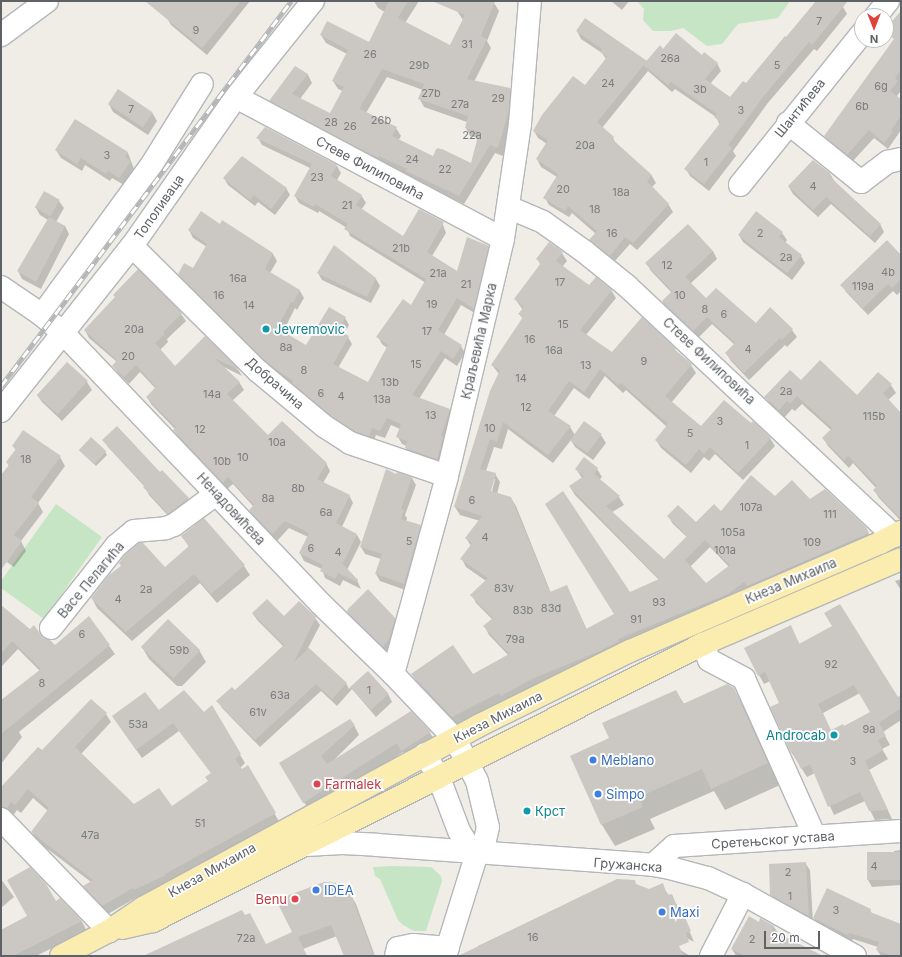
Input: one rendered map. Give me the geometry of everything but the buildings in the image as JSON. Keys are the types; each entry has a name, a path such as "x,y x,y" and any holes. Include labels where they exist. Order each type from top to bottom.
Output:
{"main road":[{"name":"Кнеза Михаила","path":"61,956 109,932 143,908 425,754 637,648 897,534"},
{"name":"Кнеза Михаила","path":"109,932 153,921 306,845 409,790 439,778 703,644 901,559"}],"street":[{"path":"1,35 47,1"},
{"name":"Тополиваца","path":"1,411 132,246 236,97 313,1"},
{"name":"Краљевића Марка","path":"393,674 447,476 503,239 520,124 530,1"},
{"name":"Шантићева","path":"740,185 788,123 854,43"},
{"path":"42,315 152,164 202,84"},
{"name":"Стеве Филиповића","path":"236,97 503,239"},
{"path":"788,123 860,182 888,162 901,159"},
{"name":"Стеве Филиповића","path":"508,207 542,222 585,252 627,286 897,534"},
{"name":"Добрачина","path":"132,246 258,371 324,426 350,443 447,476"},
{"name":"Ненадовићева","path":"1,287 42,315 63,333 321,604 393,674 455,739 469,763"},
{"name":"Васе Пелагића","path":"51,628 116,546 134,531 166,528 174,525 216,494"},
{"path":"703,644 709,660 744,678 815,837"},
{"path":"425,754 439,778 459,831 477,853"},
{"path":"396,956 398,948 413,945 446,952 477,853 485,840 488,827 477,781 469,763"},
{"path":"1,819 109,932"},
{"name":"Сретењског устава","path":"652,865 674,846 901,831"},
{"name":"Гружанска","path":"306,845 349,844 652,865 708,878 743,894 855,956"},
{"path":"711,956 743,894"}],"green space":[{"path":"637,1 790,1 778,18 738,24 722,44 707,46 683,28 671,31 653,31 643,20 644,9"},
{"path":"56,504 102,537 44,619 1,588 1,581"},
{"path":"373,867 431,867 441,876 442,881 426,931 414,931 403,925 398,920 380,879 375,876"}],"railway":[{"path":"1,386 291,1"}],"place":[{"name":"Jevremovic","path":"266,329"},
{"name":"Androcab","path":"834,735"},
{"name":"Meblano","path":"593,760"},
{"name":"Farmalek","path":"317,784"},
{"name":"Simpo","path":"598,794"},
{"name":"Крст","path":"527,811"},
{"name":"IDEA","path":"316,890"},
{"name":"Benu","path":"295,899"},
{"name":"Maxi","path":"662,912"}]}
